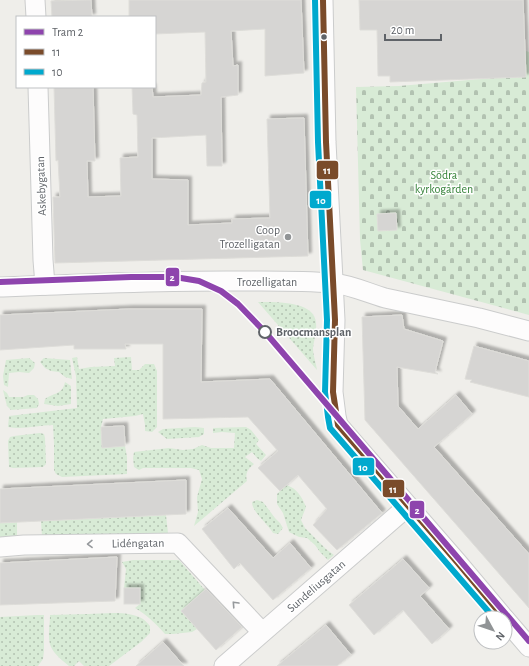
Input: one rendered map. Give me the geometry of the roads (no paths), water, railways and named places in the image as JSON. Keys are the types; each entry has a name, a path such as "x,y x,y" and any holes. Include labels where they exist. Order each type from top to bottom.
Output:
{"street":[{"path":"35,0 36,16"},
{"path":"323,0 330,239 334,284 335,333 333,392 338,425 498,610"},
{"name":"Askebygatan","path":"38,88 45,285"},
{"name":"Trozelligatan","path":"0,287 144,282 298,281 334,284 356,288 385,298 479,318 529,331"},
{"name":"Sundeliusgatan","path":"224,666 408,506"},
{"name":"Lidéngatan","path":"0,547 24,545 178,543 262,632"},
{"path":"513,628 529,647"}],"tram line":[{"name":"2","path":"0,282 131,277 175,277 199,281 221,291 238,304 265,332 529,641"}],"place":[{"name":"Coop Trozelligatan","path":"288,237"},
{"name":"Broocmansplan","path":"265,332"}],"park label":[{"name":"Södra kyrkogården","path":"444,182"}]}
